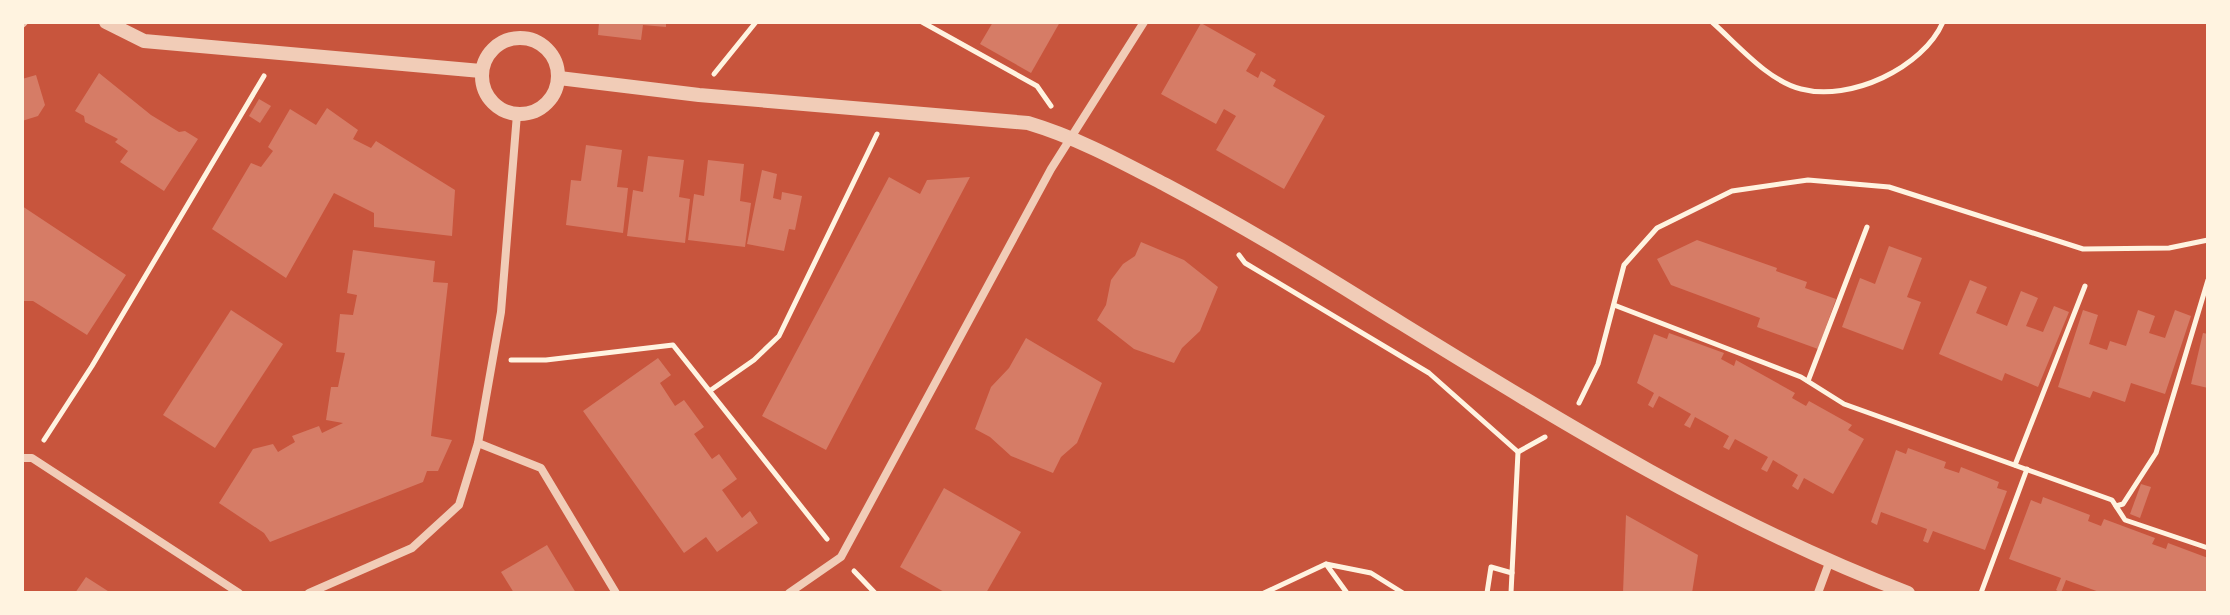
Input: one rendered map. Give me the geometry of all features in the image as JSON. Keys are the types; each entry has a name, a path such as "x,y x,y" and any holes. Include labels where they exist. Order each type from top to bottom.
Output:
{"street":[{"path":"106,22 144,41 481,71"},
{"path":"524,38 526,22"},
{"path":"789,593 841,557 1051,169 1144,22"},
{"path":"524,38 548,49 557,64 559,78 554,95 545,105 531,113 517,114 498,108 488,98 481,71 488,54 497,45 524,38"},
{"path":"559,78 699,95 1028,123 1074,137 1279,247 1568,425 1672,485 1829,563 1908,593"},
{"path":"309,593 412,548 459,505 478,443 501,312 517,114"},
{"path":"478,443 541,468 616,593"},
{"path":"22,458 32,458 239,593"},
{"path":"1818,593 1829,563"}],"path":[{"path":"699,95 756,22"},
{"path":"922,22 1037,86 1074,137"},
{"path":"1712,22 1779,79 1800,89 1823,91 1869,81 1908,63 1926,50 1943,22"},
{"path":"32,458 92,366 263,80 270,53"},
{"path":"711,390 754,360 779,336 889,109"},
{"path":"1568,425 1598,364 1624,265 1657,228 1732,191 1808,180 1889,187 2083,249 2169,248 2208,240"},
{"path":"1808,381 1867,227"},
{"path":"1236,251 1245,263 1429,373 1518,452 1511,593"},
{"path":"2116,506 2123,504 2156,453 2208,280"},
{"path":"2015,465 2085,286"},
{"path":"1614,305 1808,381 1844,404 2112,500 2125,520 2208,548"},
{"path":"493,360 546,360 673,345 841,557 875,593"},
{"path":"1981,593 2027,469"},
{"path":"1326,564 1347,593"},
{"path":"1264,593 1326,564 1371,573 1403,593"},
{"path":"1487,593 1491,567 1512,573"}],"building":[{"path":"599,22 666,22 666,27 643,25 641,40 598,35"},
{"path":"993,22 1060,22 1031,73 980,44"},
{"path":"1201,23 1256,54 1246,71 1258,78 1261,71 1276,80 1273,86 1325,116 1284,189 1216,150 1236,116 1224,109 1216,124 1161,94"},
{"path":"99,73 151,115 179,132 185,131 198,139 164,191 120,162 128,151 115,142 118,139 85,122 84,116 75,111"},
{"path":"36,75 45,105 38,116 22,121 22,79"},
{"path":"259,99 271,106 260,123 249,116"},
{"path":"327,108 358,130 353,139 371,148 376,141 455,190 452,236 374,227 374,213 334,193 286,278 212,229 251,163 261,167 273,151 268,147 290,109 316,125"},
{"path":"586,145 622,150 617,187 628,188 623,233 566,225 571,180 581,181"},
{"path":"648,156 684,160 679,197 690,199 685,243 627,236 633,190 643,192"},
{"path":"708,160 744,164 740,201 751,203 745,247 688,240 694,194 704,196"},
{"path":"762,170 777,174 773,198 781,200 782,192 802,196 795,230 789,229 784,251 747,244"},
{"path":"889,177 920,194 927,180 970,177 826,450 762,416"},
{"path":"22,206 126,275 87,335 33,301 22,301"},
{"path":"1697,240 1777,268 1776,271 1807,282 1805,288 1836,299 1818,349 1757,327 1760,318 1671,285 1657,259"},
{"path":"1141,242 1184,260 1218,287 1200,331 1182,348 1174,363 1134,349 1097,320 1106,305 1111,280 1123,264 1135,256"},
{"path":"1889,246 1922,258 1907,297 1921,302 1903,350 1842,327 1860,278 1875,284"},
{"path":"353,250 435,261 433,282 448,283 431,436 452,440 438,471 427,471 423,482 270,542 264,533 219,503 253,449 273,444 278,452 295,442 292,436 319,426 322,433 343,423 326,420 331,387 338,387 345,353 336,352 340,314 353,315 357,295 347,293"},
{"path":"1970,280 1987,287 1976,313 2007,326 2021,291 2038,298 2026,326 2043,332 2054,306 2069,312 2038,387 2005,373 2002,381 1939,354"},
{"path":"231,310 283,344 215,448 163,415"},
{"path":"2083,310 2098,315 2089,344 2107,350 2110,341 2126,346 2138,310 2155,316 2149,333 2165,338 2175,310 2191,316 2165,394 2131,383 2125,402 2093,391 2090,398 2058,387"},
{"path":"1669,333 1724,353 1721,359 1734,366 1736,360 1795,393 1792,398 1806,406 1809,401 1852,425 1848,430 1864,439 1833,494 1804,478 1798,490 1792,486 1798,475 1773,460 1767,472 1761,469 1768,457 1735,439 1729,450 1723,447 1729,436 1695,417 1690,428 1684,425 1691,414 1659,396 1653,408 1648,405 1654,393 1637,383 1654,334 1667,339"},
{"path":"2203,333 2208,334 2208,388 2191,384"},
{"path":"1026,338 1102,383 1077,443 1061,457 1053,473 1011,456 990,437 975,429 991,387 1009,368"},
{"path":"658,358 671,375 660,383 675,406 684,400 704,427 694,434 712,459 719,454 737,479 722,490 742,518 750,511 758,523 717,552 706,537 684,553 583,411"},
{"path":"1908,448 1946,462 1944,468 1959,473 1961,467 1999,482 1997,488 2007,491 1985,550 1933,531 1928,543 1923,541 1927,529 1881,512 1877,525 1871,522 1896,450 1906,454"},
{"path":"2141,484 2151,487 2140,518 2130,514"},
{"path":"944,488 1021,532 986,593 946,593 900,567"},
{"path":"2043,497 2090,515 2088,521 2101,526 2104,519 2155,538 2152,544 2166,549 2168,543 2208,558 2208,593 2102,593 2066,580 2061,593 2056,590 2061,578 2009,559 2031,500 2041,504"},
{"path":"1626,515 1698,555 1692,593 1623,593"},
{"path":"547,545 576,593 514,593 501,572"},
{"path":"86,577 111,593 75,593"}]}
